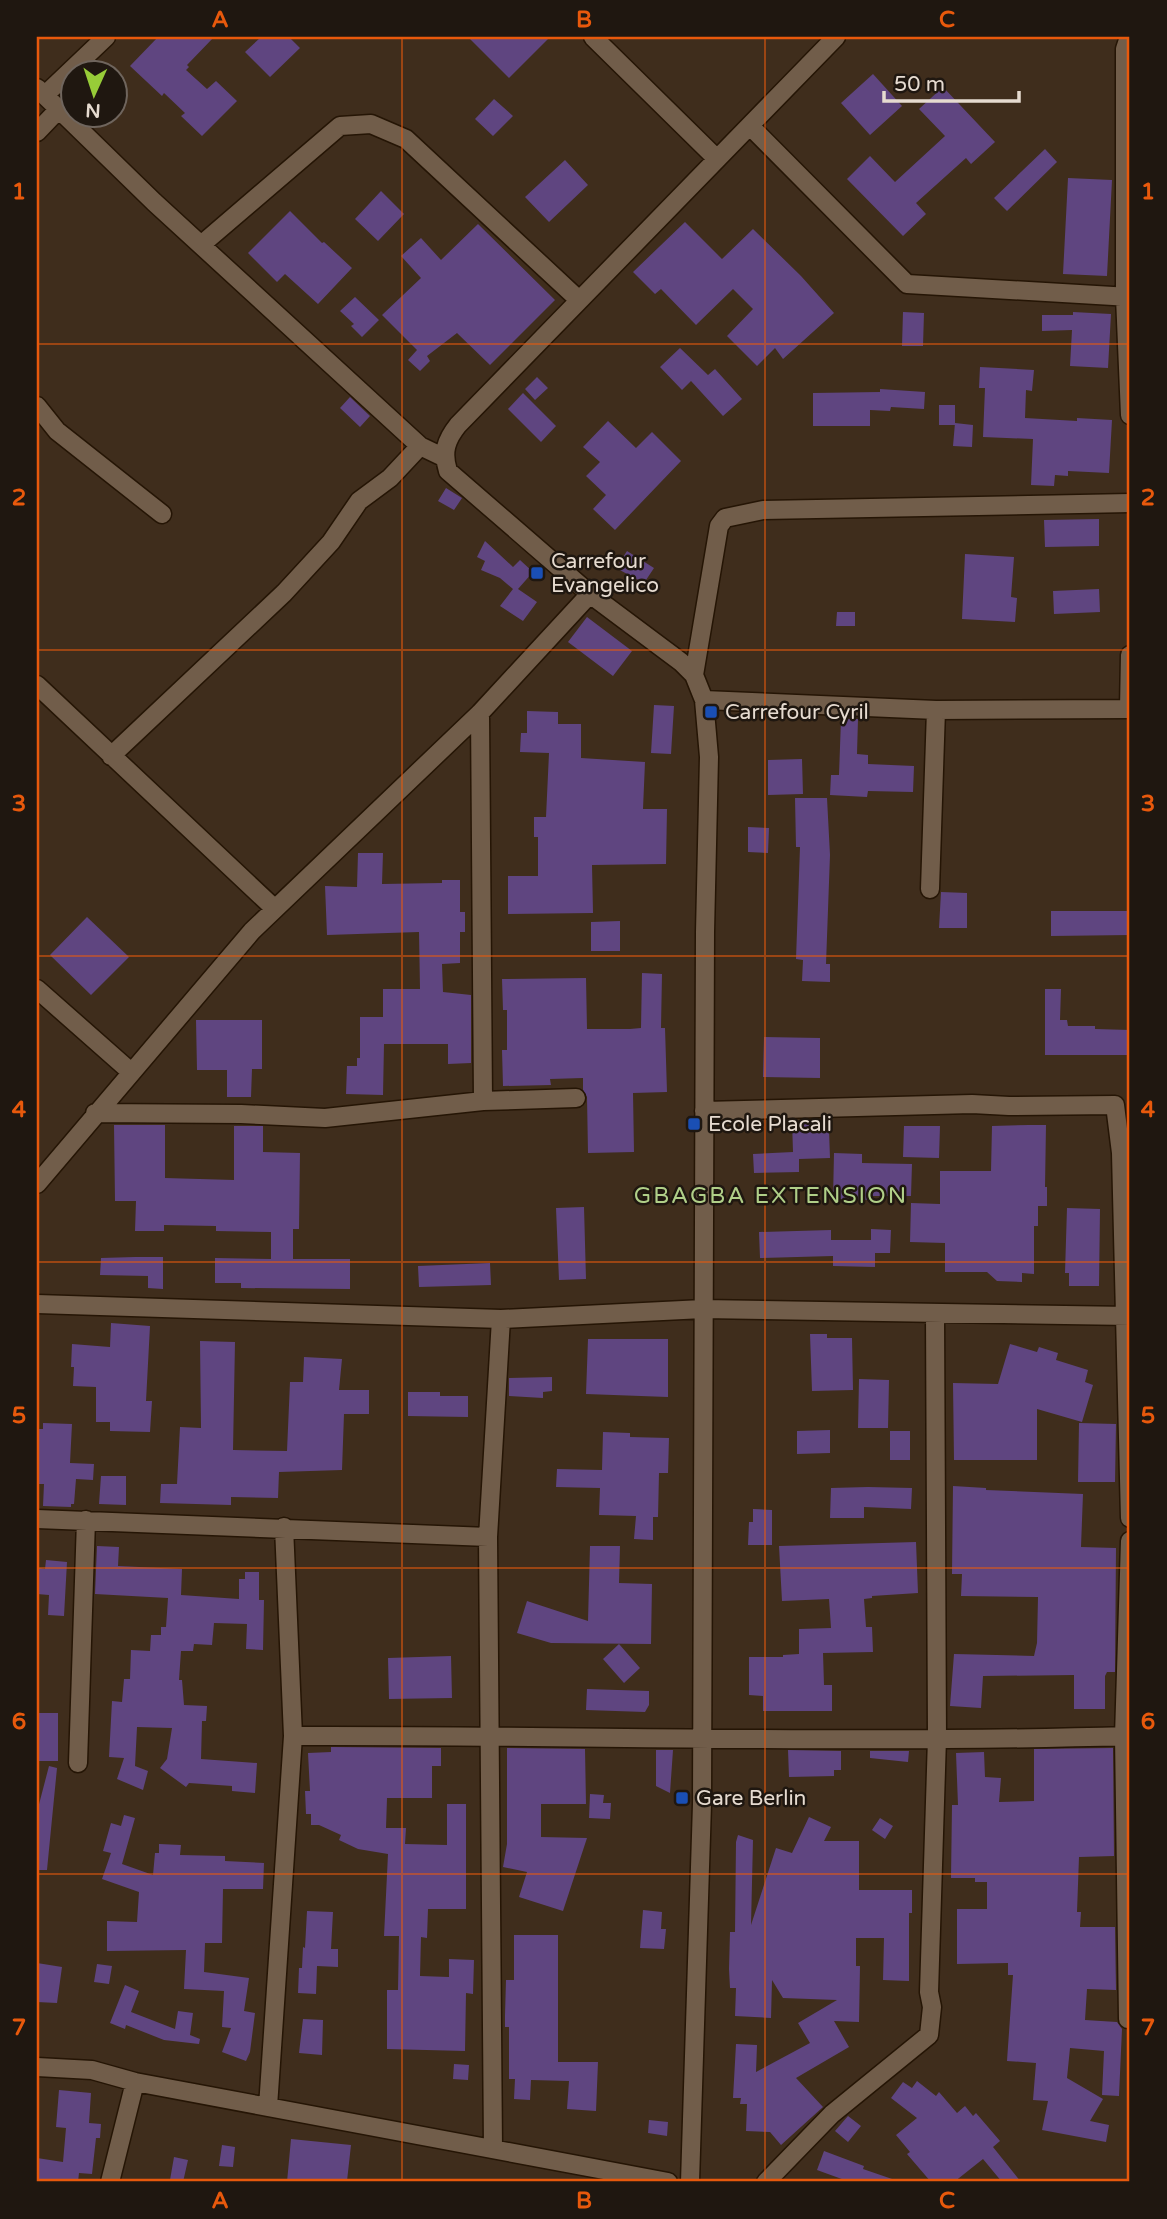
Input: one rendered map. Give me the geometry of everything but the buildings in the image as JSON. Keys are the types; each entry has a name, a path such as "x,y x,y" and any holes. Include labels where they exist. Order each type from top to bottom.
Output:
{"street":[{"path":"106,37 41,91 201,245 420,446 443,457"},
{"path":"593,37 716,158"},
{"path":"690,2182 703,1740 705,932 709,757 704,700 694,674 663,647 590,594 448,471 443,457 448,438 458,425 836,37"},
{"path":"1129,37 1125,49 1130,415"},
{"path":"37,132 59,109"},
{"path":"201,245 340,126 371,124 406,139 579,300"},
{"path":"750,126 907,284 1128,297"},
{"path":"37,407 57,431 162,514"},
{"path":"111,755 284,593 331,541 359,501 390,478 420,446"},
{"path":"694,674 719,526 725,518 764,510 1130,503"},
{"path":"37,1184 252,931 480,713 590,594"},
{"path":"704,700 936,710 1130,709 1130,655"},
{"path":"37,685 275,909"},
{"path":"930,889 936,710"},
{"path":"480,713 483,1101"},
{"path":"37,989 131,1072"},
{"path":"95,1114 242,1114 325,1118 483,1101 576,1098"},
{"path":"704,1111 972,1104 1123,1105 1121,1153 1128,1316 1130,1518"},
{"path":"37,1304 501,1319 703,1308 1128,1316"},
{"path":"766,2182 832,2114 929,2035 932,2007 929,1992 937,1738 935,1314"},
{"path":"493,2149 488,1536 501,1319"},
{"path":"37,1519 488,1536"},
{"path":"78,1763 86,1520"},
{"path":"268,2107 293,1736 284,1527"},
{"path":"1128,2019 1127,1736 1130,1541"},
{"path":"293,1736 488,1735 703,1740 1127,1736"},
{"path":"37,2067 92,2070 135,2082 668,2182"},
{"path":"110,2182 135,2082"}],"place":[{"name":"Carrefour Evangelico","path":"537,573"},
{"name":"Carrefour Cyril","path":"711,712"},
{"name":"Ecole Placali","path":"694,1124"},
{"name":"Gare Berlin","path":"682,1798"}],"district":[{"name":"GBAGBA EXTENSION","path":"771,1196"}]}
